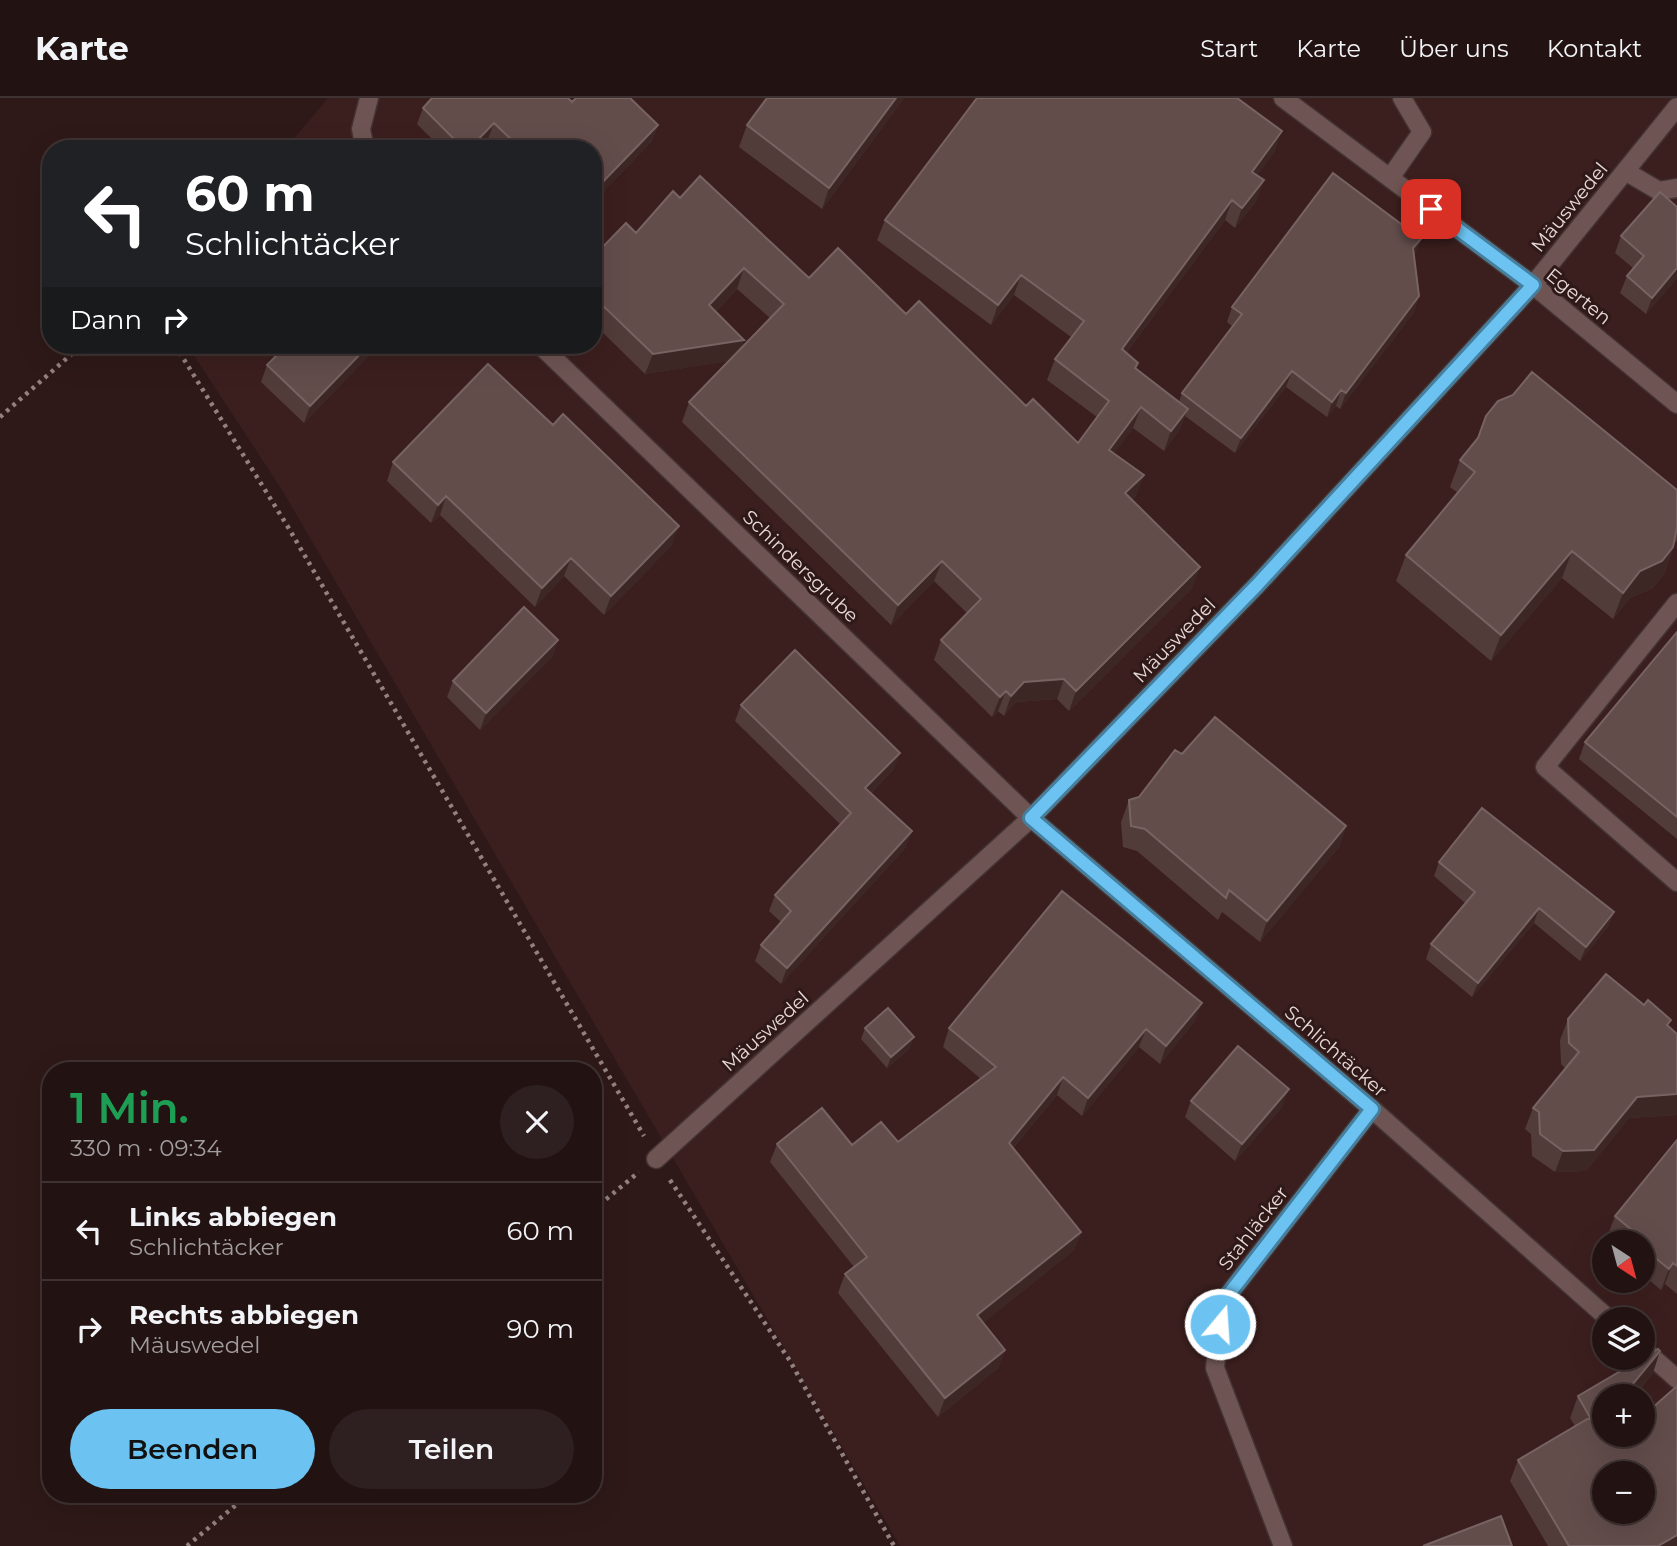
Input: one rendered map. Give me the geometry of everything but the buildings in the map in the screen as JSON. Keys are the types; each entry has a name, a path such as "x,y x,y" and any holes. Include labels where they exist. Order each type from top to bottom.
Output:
{"street":[{"path":"363,140 361,129 369,98"},
{"name":"Egerten","path":"1283,98 1533,285 1677,404"},
{"path":"1390,178 1422,132 1402,98"},
{"name":"Mäuswedel","path":"656,1158 1031,818 1257,585 1533,285 1677,107"},
{"path":"1625,171 1659,191 1677,188"},
{"name":"Schindersgrube","path":"549,354 1031,818"},
{"path":"1677,603 1545,767 1677,882"},
{"name":"Schlichtäcker","path":"1031,818 1372,1109 1595,1307"},
{"name":"Stahläcker","path":"1283,1546 1215,1368 1222,1303 1372,1109"},
{"path":"1655,1360 1677,1379"}],"path":[{"path":"0,417 72,354"},
{"path":"181,354 295,539 600,1062"},
{"path":"602,1065 656,1158 790,1361 894,1546"},
{"path":"602,1203 656,1158"},
{"path":"187,1546 238,1503"}],"shaded area":[{"path":"328,98 1677,98 1677,1546 900,1546 282,490 193,354 602,354 602,140 293,140"}],"route":[{"path":"1220,1324 1222,1303 1372,1109 1031,818 1257,585 1533,285 1431,209"}]}
